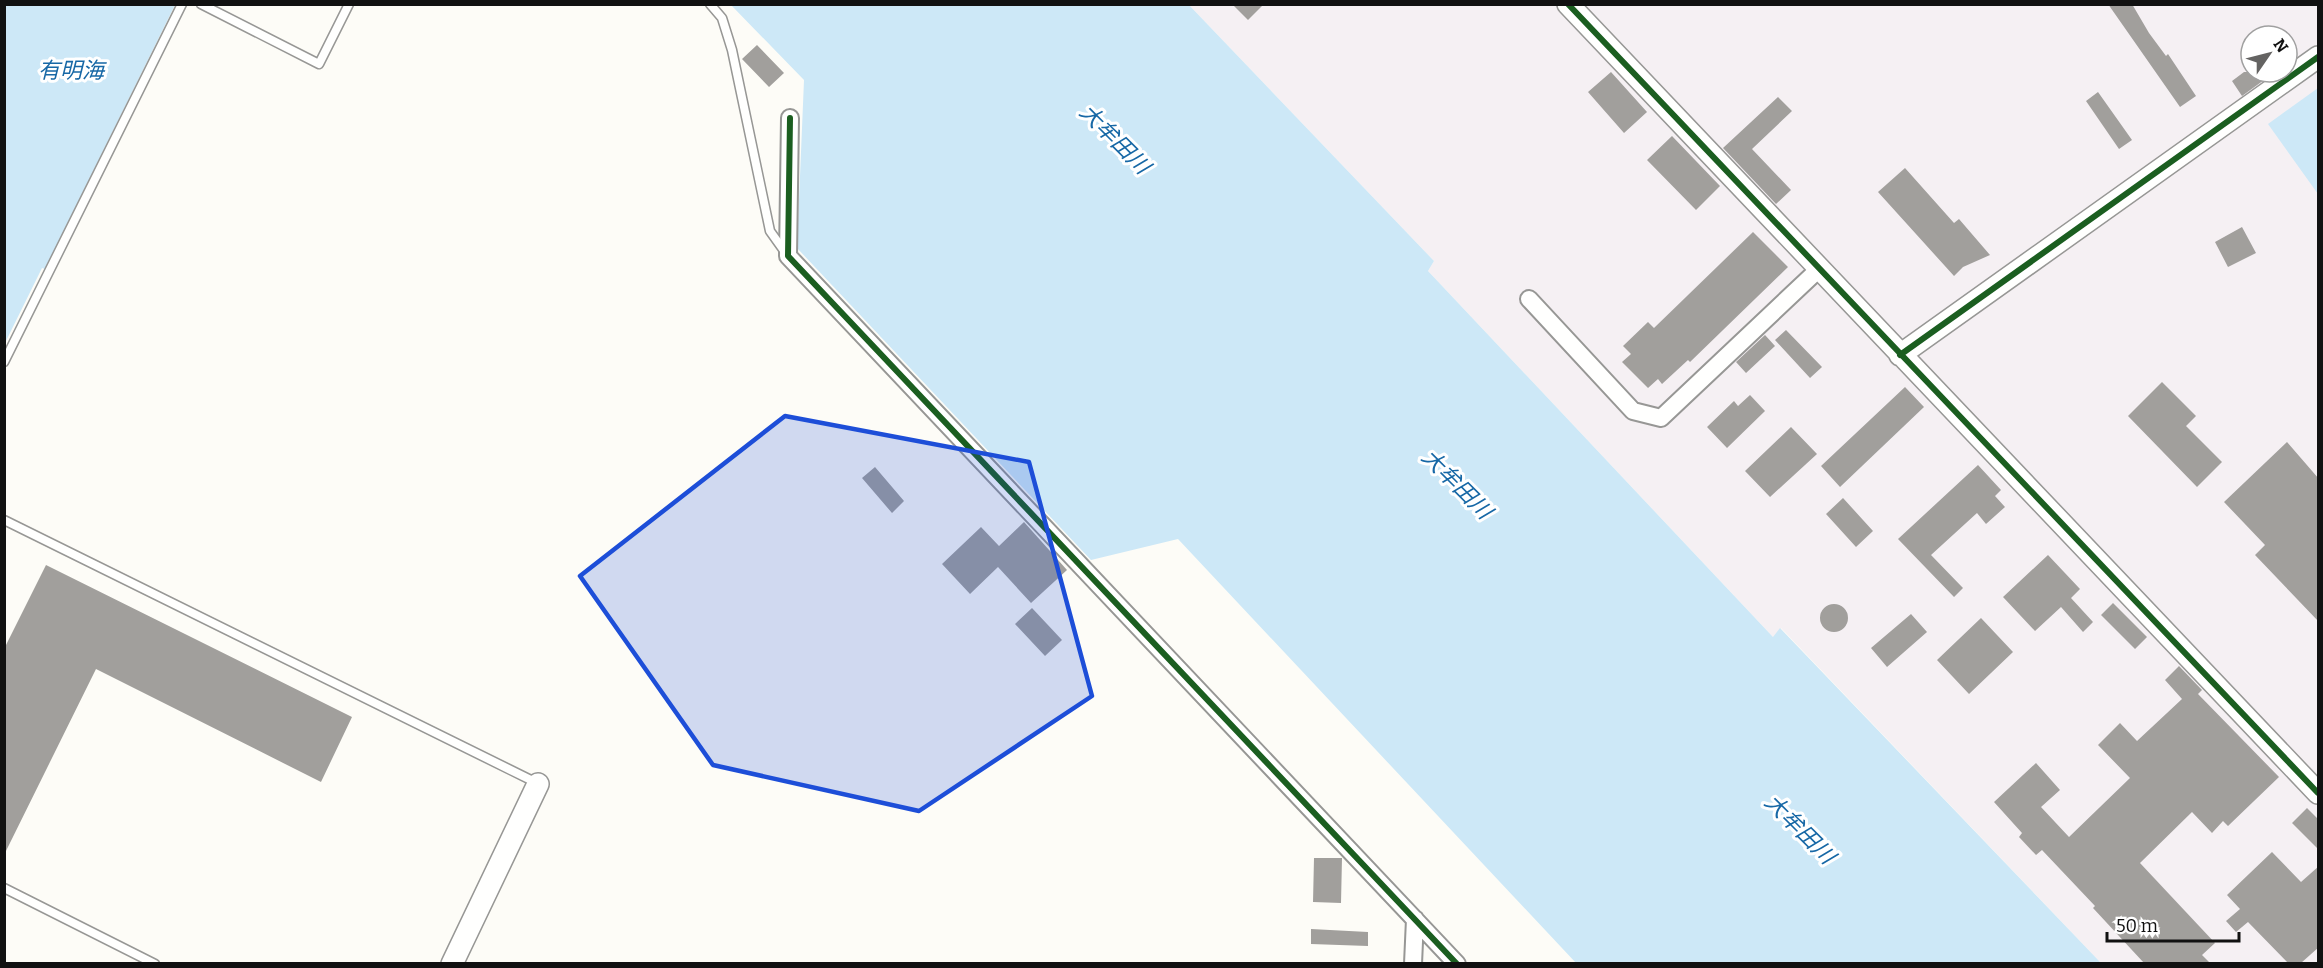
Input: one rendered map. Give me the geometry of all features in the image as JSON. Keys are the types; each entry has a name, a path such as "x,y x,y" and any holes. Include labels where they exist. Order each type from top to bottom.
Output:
{"street":[{"path":"1568,4 2319,793"},
{"path":"1900,355 2319,57"},
{"path":"790,118 788,256 1457,963"},
{"path":"1529,299 1633,411 1661,418 1820,268"},
{"path":"452,963 538,784"},
{"path":"1413,963 1415,919"}],"lane":[{"path":"4,362 182,4"},
{"path":"201,4 319,64 349,4"},
{"path":"710,4 722,18 732,50 770,231 788,256"},
{"path":"4,520 538,784"},
{"path":"4,888 155,963"}],"highlighted area":[{"path":"785,416 1029,462 1092,696 919,811 713,765 580,576"}],"shaded area":[{"path":"1189,5 2318,5 2318,963 2101,963 1781,628 1774,638 1428,271 1434,261"}],"water":[{"name":"有明海","path":"5,4 175,5 45,269 42,268 5,343"},
{"name":"大牟田川","path":"731,5 1189,5 1434,261 1428,271 1773,637 1780,628 2101,963 1576,963 1178,539 1091,560 797,248 804,80"},
{"path":"2318,88 2318,194 2268,124"}],"building":[{"path":"1232,4 1264,4 1248,20"},
{"path":"2108,4 2132,4 2149,33 2166,56 2168,54 2196,96 2180,107"},
{"path":"757,45 784,73 769,87 742,59"},
{"path":"1611,72 1647,112 1624,133 1588,92"},
{"path":"2239,76 2239,84 2258,84 2242,96 2232,81"},
{"path":"2098,92 2132,140 2119,149 2086,101"},
{"path":"1778,97 1792,111 1752,149 1791,190 1776,204 1723,148"},
{"path":"1672,136 1720,186 1696,210 1647,160"},
{"path":"1905,168 1954,223 1959,219 1990,255 1963,267 1954,276 1878,192"},
{"path":"2242,227 2256,253 2228,267 2215,242"},
{"path":"1753,232 1788,267 1690,362 1688,360 1662,384 1658,379 1648,388 1622,362 1631,354 1623,346 1648,322 1654,328"},
{"path":"1786,330 1822,367 1810,378 1775,340"},
{"path":"1765,335 1775,346 1746,373 1736,362"},
{"path":"2162,382 2196,416 2186,426 2222,462 2197,487 2128,416"},
{"path":"1905,387 1924,407 1840,487 1821,466"},
{"path":"1750,395 1765,411 1727,448 1707,427 1734,401 1738,406"},
{"path":"1791,427 1817,454 1770,497 1745,471"},
{"path":"2287,442 2319,479 2319,622 2255,555 2265,545 2224,502"},
{"path":"1978,465 2001,490 1995,496 2005,507 1986,524 1977,513 1931,555 1963,588 1954,597 1898,539"},
{"path":"875,467 904,501 892,513 862,478"},
{"path":"1843,498 1873,531 1856,547 1826,514"},
{"path":"1024,522 1067,570 1031,603 998,567 970,594 942,564 981,527 999,546"},
{"path":"2048,555 2080,589 2071,598 2093,622 2083,632 2061,607 2035,631 2003,597"},
{"path":"46,565 352,717 321,782 96,669 4,855 4,649"},
{"path":"2113,603 2147,637 2135,649 2101,615"},
{"path":"1834,604 1844,608 1848,618 1844,628 1834,632 1824,628 1820,618 1824,608"},
{"path":"1032,608 1062,640 1045,656 1015,624"},
{"path":"1911,614 1927,632 1887,667 1871,648"},
{"path":"1981,618 2013,652 1969,694 1937,660"},
{"path":"2179,666 2202,690 2198,694 2279,777 2228,826 2223,821 2212,833 2192,812 2140,863 2215,943 2202,955 2210,963 2144,963 2093,908 2095,906 2042,850 2036,855 2019,837 2022,833 1994,802 2036,763 2060,790 2041,807 2069,837 2130,778 2098,745 2120,723 2137,741 2182,699 2165,680"},
{"path":"2307,808 2319,820 2319,850 2292,823"},
{"path":"2272,852 2301,882 2319,866 2319,947 2301,963 2288,963 2248,922 2236,932 2226,921 2240,909 2227,895"},
{"path":"1314,858 1342,858 1341,903 1313,902"},
{"path":"1311,929 1368,932 1368,946 1311,944"}],"cycle path":[{"path":"1568,4 2318,793"},
{"path":"1900,355 2318,57"},
{"path":"790,118 788,256 1457,964"}]}
